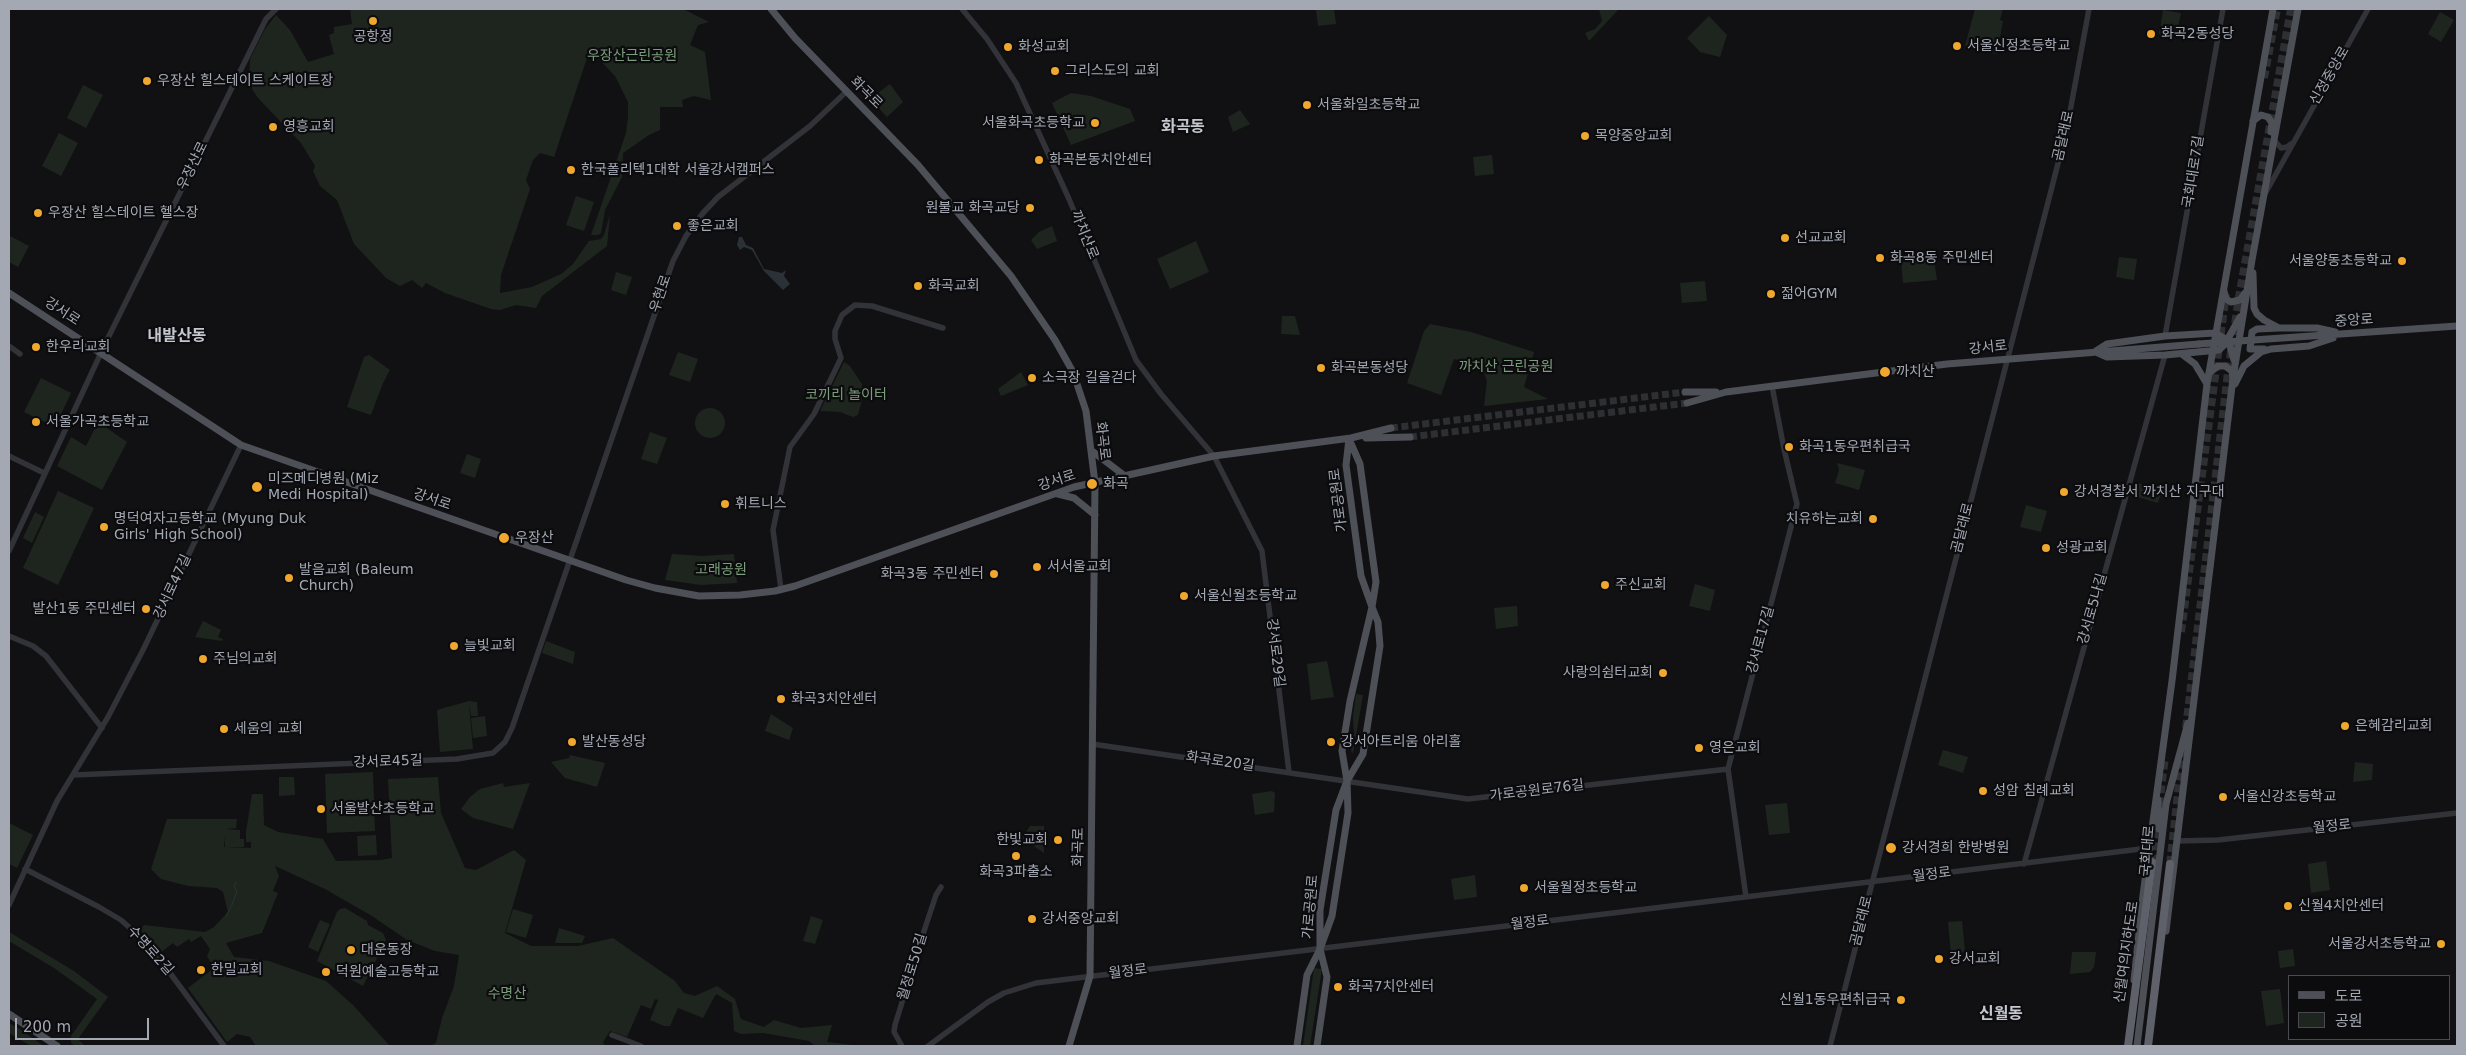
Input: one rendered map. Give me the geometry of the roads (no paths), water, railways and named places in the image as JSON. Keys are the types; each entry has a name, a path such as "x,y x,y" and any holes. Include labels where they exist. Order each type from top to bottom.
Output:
{"highway":[{"name":"신월여의지하도로","path":"2128,1046 2134,986 2138,970 2152,862"},
{"path":"2148,1046 2170,864"}],"main road":[{"name":"화곡로","path":"771,9 795,38 893,138 985,243 1011,276 1056,340 1073,372 1086,412 1092,451 1094,483 1090,976 1069,1046"},
{"path":"2134,986 2134,969 2208,373 2213,351 2213,333 2218,318 2273,9"},
{"path":"2157,981 2177,841 2233,378 2252,260 2298,9"},
{"path":"2253,121 2261,116 2272,120 2268,148 2271,157"},
{"path":"2252,260 2254,308 2257,314 2264,320 2279,328"},
{"path":"2223,286 2225,296 2231,302 2240,300 2247,289"},
{"name":"강서로","path":"9,293 241,445 570,560 655,588 688,594 728,596 781,589 817,579 1058,493 1214,456 1350,439 1410,437"},
{"path":"2096,352 2107,356 2165,356 2219,350 2227,341 2244,310"},
{"name":"중앙로","path":"2253,340 2457,326"},
{"path":"2317,328 2343,334 2309,346 2250,349 2252,332 2257,329 2317,328"},
{"path":"2096,352 2107,344 2166,336 2213,333 2227,341 2235,366"},
{"path":"2198,353 2206,342 2199,334"},
{"name":"강서로","path":"1685,392 1726,392 2007,358 2253,340"},
{"path":"2231,395 2244,366 2261,352 2271,348"},
{"path":"2182,355 2195,364 2207,384"},
{"path":"2208,373 2214,368 2225,366 2232,371 2233,378"},
{"name":"강서로","path":"1687,403 1726,392"},
{"name":"강서로","path":"1350,439 1391,428"},
{"name":"가로공원로","path":"1297,1046 1307,975 1320,949 1332,916 1348,813 1347,781 1342,751 1352,692 1376,582 1360,464 1350,439"},
{"name":"가로공원로","path":"1317,1046 1327,977 1320,949 1320,910 1336,810 1347,781 1363,754 1380,646 1378,622 1362,583 1353,521 1346,465 1350,439"},
{"path":"1092,451 1125,476"},
{"path":"1058,493 1074,498 1094,515"},
{"name":"국회대로","path":"2135,1046 2166,804 2189,720 2198,661"},
{"name":"국회대로","path":"2135,1046 2156,875 2159,833 2158,785"},
{"path":"1320,910 1325,924 1332,916"},
{"path":"1307,975 1315,964 1320,963 1327,977"},
{"path":"9,1014 57,1046"}],"street":[{"name":"우장산로","path":"101,353 266,19 276,9"},
{"name":"까치산로","path":"962,9 987,39 1016,84 1064,186 1136,360 1161,394 1214,456"},
{"name":"곰달래로","path":"1830,1046 2066,128 2088,9"},
{"name":"국회대로7길","path":"2166,336 2224,9"},
{"name":"신정중앙로","path":"2264,195 2368,9"},
{"name":"우현로","path":"570,560 672,261 686,236 702,213 718,197 810,126 847,91"},
{"path":"2274,139 2281,148 2287,148 2291,144"},
{"path":"781,589 773,530 790,447 814,414 841,358 835,339 835,331 842,314 855,305 872,306 943,328"},
{"path":"9,346 20,354"},
{"path":"9,551 101,353"},
{"name":"강서로5나길","path":"2024,864 2165,356"},
{"name":"강서로17길","path":"1746,897 1728,769 1797,504 1784,450 1772,386"},
{"name":"강서로47길","path":"9,905 57,801 102,728 146,642 241,445"},
{"path":"9,456 44,473"},
{"name":"강서로29길","path":"1214,456 1262,551 1289,772"},
{"name":"강서로45길","path":"73,774 457,759 493,753 505,742 512,728 570,560"},
{"path":"9,636 28,643 46,656 102,728"},
{"name":"화곡로20길","path":"1092,744 1347,781"},
{"name":"가로공원로76길","path":"1347,781 1468,799 1728,769"},
{"path":"1336,810 1341,801 1344,800 1348,813"},
{"name":"월정로","path":"2177,841 2218,840 2457,813"},
{"name":"월정로","path":"928,1046 984,1004 1004,994 1036,983 2149,848"},
{"name":"수명로2길","path":"26,869 122,920 139,936 170,973 224,1046"},
{"name":"월정로50길","path":"902,1046 894,1032 894,1025 924,930 936,895 941,887"},
{"path":"612,1035 641,1046"}],"waterway":[{"path":"226,916 237,891 234,886 236,882"}],"tunnel":[{"path":"2264,78 2277,9"},
{"path":"2186,728 2228,372 2239,297 2291,9"},
{"path":"2181,632 2226,294"},
{"path":"1391,428 1685,392"},
{"path":"1410,437 1687,403"},
{"path":"2170,864 2183,749"},
{"path":"2159,805 2165,757"},
{"path":"2152,862 2157,822"}],"place":[{"name":"공항정","path":"373,21"},
{"name":"화곡2동성당","path":"2151,34"},
{"name":"서울신정초등학교","path":"1957,46"},
{"name":"화성교회","path":"1008,47"},
{"name":"그리스도의 교회","path":"1055,71"},
{"name":"우장산 힐스테이트 스케이트장","path":"147,81"},
{"name":"서울화일초등학교","path":"1307,105"},
{"name":"서울화곡초등학교","path":"1095,123"},
{"name":"영흥교회","path":"273,127"},
{"name":"목양중앙교회","path":"1585,136"},
{"name":"화곡본동치안센터","path":"1039,160"},
{"name":"한국폴리텍1대학 서울강서캠퍼스","path":"571,170"},
{"name":"원불교 화곡교당","path":"1030,208"},
{"name":"우장산 힐스테이트 헬스장","path":"38,213"},
{"name":"좋은교회","path":"677,226"},
{"name":"선교교회","path":"1785,238"},
{"name":"화곡8동 주민센터","path":"1880,258"},
{"name":"서울양동초등학교","path":"2402,261"},
{"name":"화곡교회","path":"918,286"},
{"name":"젊어GYM","path":"1771,294"},
{"name":"한우리교회","path":"36,347"},
{"name":"화곡본동성당","path":"1321,368"},
{"name":"까치산","path":"1885,372"},
{"name":"소극장 길을걷다","path":"1032,378"},
{"name":"서울가곡초등학교","path":"36,422"},
{"name":"화곡1동우편취급국","path":"1789,447"},
{"name":"화곡","path":"1092,484"},
{"name":"미즈메디병원 (Miz Medi Hospital)","path":"257,487"},
{"name":"강서경찰서 까치산 지구대","path":"2064,492"},
{"name":"휘트니스","path":"725,504"},
{"name":"치유하는교회","path":"1873,519"},
{"name":"명덕여자고등학교 (Myung Duk Girls' High School)","path":"104,527"},
{"name":"우장산","path":"504,538"},
{"name":"성광교회","path":"2046,548"},
{"name":"서서울교회","path":"1037,567"},
{"name":"화곡3동 주민센터","path":"994,574"},
{"name":"발음교회 (Baleum Church)","path":"289,578"},
{"name":"주신교회","path":"1605,585"},
{"name":"서울신월초등학교","path":"1184,596"},
{"name":"발산1동 주민센터","path":"146,609"},
{"name":"늘빛교회","path":"454,646"},
{"name":"주님의교회","path":"203,659"},
{"name":"사랑의쉼터교회","path":"1663,673"},
{"name":"화곡3치안센터","path":"781,699"},
{"name":"은혜감리교회","path":"2345,726"},
{"name":"세움의 교회","path":"224,729"},
{"name":"발산동성당","path":"572,742"},
{"name":"강서아트리움 아리홀","path":"1331,742"},
{"name":"영은교회","path":"1699,748"},
{"name":"성암 침례교회","path":"1983,791"},
{"name":"서울신강초등학교","path":"2223,797"},
{"name":"서울발산초등학교","path":"321,809"},
{"name":"한빛교회","path":"1058,840"},
{"name":"강서경희 한방병원","path":"1891,848"},
{"name":"화곡3파출소","path":"1016,856"},
{"name":"서울월정초등학교","path":"1524,888"},
{"name":"신월4치안센터","path":"2288,906"},
{"name":"강서중앙교회","path":"1032,919"},
{"name":"서울강서초등학교","path":"2441,944"},
{"name":"대운동장","path":"351,950"},
{"name":"강서교회","path":"1939,959"},
{"name":"한밀교회","path":"201,970"},
{"name":"덕원예술고등학교","path":"326,972"},
{"name":"화곡7치안센터","path":"1338,987"},
{"name":"신월1동우편취급국","path":"1901,1000"}],"district":[{"name":"화곡동","path":"1183,128"},
{"name":"내발산동","path":"177,337"},
{"name":"신월동","path":"2001,1015"}],"park label":[{"name":"우장산근린공원","path":"632,56"},
{"name":"까치산 근린공원","path":"1506,367"},
{"name":"코끼리 놀이터","path":"846,395"},
{"name":"고래공원","path":"721,570"},
{"name":"수명산","path":"507,994"}]}
